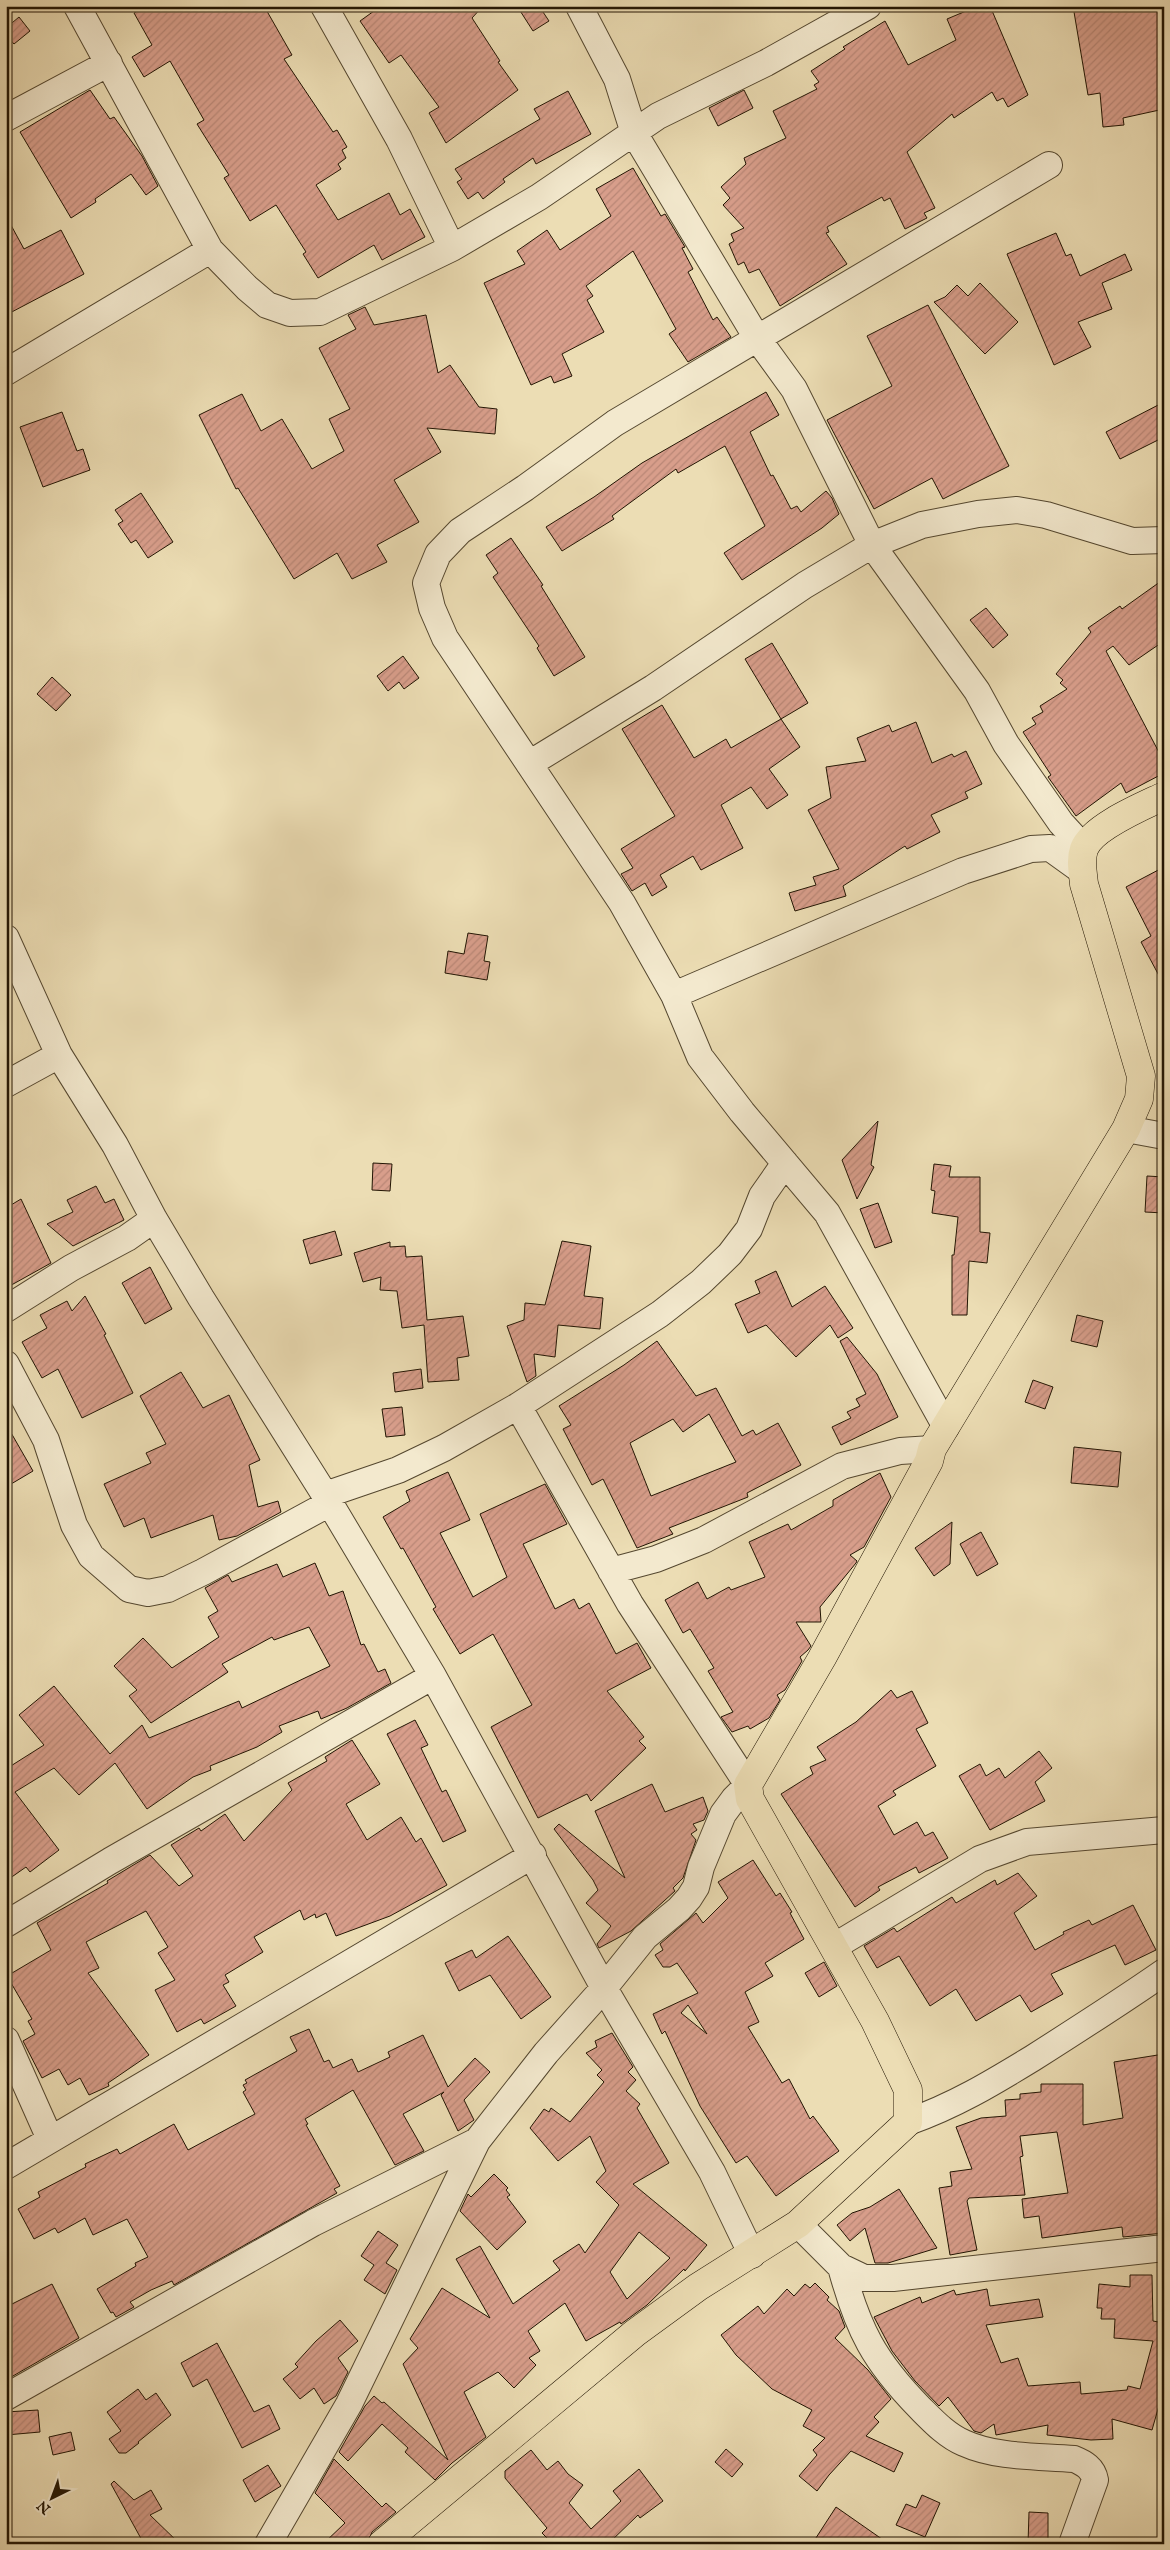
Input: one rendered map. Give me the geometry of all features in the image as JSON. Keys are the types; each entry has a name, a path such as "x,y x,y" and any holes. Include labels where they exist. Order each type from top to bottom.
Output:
{"main road":[{"path":"382,2544 635,2333 698,2287 752,2255 798,2224 908,2122 908,2090 875,2021 835,1946 750,1799 748,1785 869,1574 929,1461 932,1450 1126,1129 1139,1099 1141,1076 1087,893 1083,860 1089,839 1099,830 1164,796"}],"street":[{"path":"77,6 110,63 210,250 247,288 267,305 290,313 320,312 452,248 539,197 677,106 766,63 868,6"},
{"path":"324,6 399,138 452,248"},
{"path":"579,6 617,79 634,133 757,338 794,389 872,544 977,691 1006,744 1061,823 1083,860"},
{"path":"6,118 110,63"},
{"path":"946,1426 827,1213 742,1112 700,1057 674,995 622,903 492,712 445,638 432,608 426,583 438,554 460,530 525,488 615,423 1049,165"},
{"path":"6,372 210,250"},
{"path":"529,764 653,688 805,585 872,544 922,525 978,514 1017,510 1046,516 1132,542 1164,540"},
{"path":"674,995 963,871 1031,849 1050,848 1083,860"},
{"path":"6,938 59,1055 115,1144 154,1219 328,1499 433,1676 604,1988 712,2172 752,2255"},
{"path":"6,1084 59,1055"},
{"path":"1126,1129 1164,1136"},
{"path":"6,1364 46,1440 74,1525 91,1556 129,1590 148,1593 168,1589 203,1572 328,1499 398,1470 444,1448 518,1406 660,1314 701,1282 730,1254 749,1229 762,1196 785,1162"},
{"path":"6,1308 70,1268 127,1238 154,1219"},
{"path":"268,2544 349,2404 477,2141 546,2053 604,1988 645,1937 680,1909 690,1898 723,1814 748,1785 630,1604 518,1406"},
{"path":"611,1571 656,1559 704,1540 842,1466 900,1451 932,1450"},
{"path":"6,1924 110,1861 433,1676"},
{"path":"835,1946 980,1859 1027,1842 1164,1830"},
{"path":"6,2166 532,1855"},
{"path":"908,2122 941,2111 979,2092 1100,2016 1164,1972"},
{"path":"6,2040 50,2139"},
{"path":"6,2397 313,2224 477,2141"},
{"path":"798,2224 841,2267 864,2278 894,2278 1164,2248"},
{"path":"841,2267 853,2311 874,2354 900,2387 937,2425 964,2443 1000,2453 1074,2459 1085,2464 1094,2474 1095,2480 1072,2544"}],"building":[{"path":"146,6 264,6 292,55 284,59 333,132 337,130 347,147 342,150 346,158 338,164 341,169 316,185 338,220 389,193 400,215 410,209 425,237 382,260 374,245 318,278 303,254 306,252 276,205 250,221 224,178 229,175 197,124 204,120 170,61 144,77 132,57 152,45 134,13"},
{"path":"381,6 483,6 472,18 500,61 498,62 518,90 446,143 429,113 439,107 401,55 389,63 360,21"},
{"path":"517,6 539,6 549,21 533,31"},
{"path":"978,6 990,6 1028,95 1008,107 1003,98 997,101 992,92 954,118 952,114 907,152 935,208 924,213 927,218 905,229 890,198 884,201 882,197 827,227 829,232 826,233 847,264 780,306 759,269 749,273 744,262 738,265 729,244 734,241 731,234 744,228 723,205 730,198 721,187 746,164 744,158 786,138 773,111 817,89 814,85 819,82 811,71 845,49 843,47 885,21 908,65 956,40 947,19"},
{"path":"1073,6 1157,6 1164,47 1164,109 1123,118 1124,125 1103,127 1100,93 1088,95"},
{"path":"19,17 30,31 14,44 6,35 6,28"},
{"path":"90,90 110,119 114,117 142,156 158,186 146,195 131,174 95,199 96,202 71,218 20,132"},
{"path":"744,90 753,108 718,126 709,108"},
{"path":"568,91 591,134 536,164 533,158 503,179 505,182 483,199 478,192 468,199 457,182 462,179 455,169 540,119 534,109"},
{"path":"633,168 661,216 665,214 685,247 682,248 693,269 688,272 713,320 717,317 731,337 688,362 669,334 676,329 633,251 586,286 593,296 587,300 604,332 562,354 572,376 554,383 551,376 531,385 484,283 525,264 517,251 547,230 560,250 611,216 596,189"},
{"path":"6,216 24,249 61,230 84,274 6,315"},
{"path":"1056,233 1066,256 1071,254 1080,276 1125,254 1132,270 1102,283 1112,309 1078,322 1091,347 1054,365 1007,254"},
{"path":"980,283 1018,322 985,354 934,302 945,297 957,285 968,296"},
{"path":"928,305 1009,466 943,499 932,478 874,509 827,420 892,386 867,336"},
{"path":"365,307 374,325 426,315 438,373 450,365 479,407 497,409 495,434 427,428 441,452 394,480 419,522 377,545 387,562 352,579 337,553 294,579 238,488 236,489 199,415 242,394 261,431 282,419 312,469 344,451 329,419 350,409 319,348 356,329 348,315"},
{"path":"766,392 779,415 750,432 771,476 773,475 791,509 797,506 801,512 826,491 832,498 839,514 822,528 742,580 724,553 765,526 725,446 678,473 676,469 612,516 614,519 562,551 546,527 594,497 642,463"},
{"path":"1164,402 1164,437 1120,459 1106,432"},
{"path":"62,412 77,451 83,449 90,470 43,487 20,427"},
{"path":"141,493 173,542 148,558 136,540 131,543 118,524 123,521 115,510"},
{"path":"511,538 543,585 541,586 585,657 554,676 537,648 539,646 493,577 498,573 486,555"},
{"path":"1164,579 1164,641 1129,665 1113,646 1106,651 1164,762 1164,773 1126,793 1121,783 1076,816 1048,777 1051,775 1023,732 1036,724 1032,718 1043,712 1040,706 1067,689 1060,683 1063,680 1056,674 1091,632 1088,628 1120,606 1122,609"},
{"path":"986,608 1008,635 993,648 970,620"},
{"path":"772,643 808,703 781,719 745,659"},
{"path":"403,656 419,678 404,689 399,682 388,691 377,676"},
{"path":"52,677 71,695 56,711 37,694"},
{"path":"662,705 694,758 726,739 731,748 781,719 800,747 769,769 788,795 767,809 751,787 721,805 743,848 701,870 693,856 660,875 667,887 652,896 645,883 632,891 621,874 633,868 621,849 675,816 622,729"},
{"path":"916,722 932,763 952,754 954,757 966,751 982,784 965,792 968,798 931,815 940,832 907,849 905,846 843,886 846,896 795,911 789,893 816,885 813,877 839,869 808,810 831,798 826,767 866,761 857,738 889,725 892,732"},
{"path":"1164,867 1164,985 1141,942 1151,936 1126,887"},
{"path":"468,933 488,936 484,961 490,962 487,980 445,973 448,951 464,954"},
{"path":"878,1121 871,1165 874,1167 857,1199 842,1160"},
{"path":"373,1163 392,1164 390,1191 372,1190"},
{"path":"934,1164 951,1166 949,1177 980,1177 980,1232 990,1233 987,1263 969,1261 967,1315 952,1315 952,1255 954,1255 958,1217 932,1213 935,1191 931,1190"},
{"path":"1147,1176 1164,1177 1164,1213 1145,1212"},
{"path":"96,1186 105,1203 114,1199 124,1220 73,1246 47,1224 73,1212 67,1200"},
{"path":"21,1199 51,1263 6,1288 6,1208"},
{"path":"878,1203 892,1242 875,1248 860,1209"},
{"path":"335,1231 342,1255 310,1264 303,1240"},
{"path":"562,1241 591,1246 584,1296 603,1298 600,1329 558,1325 555,1357 534,1354 536,1376 527,1382 507,1326 524,1320 525,1303 545,1305"},
{"path":"390,1242 390,1247 405,1246 406,1257 422,1256 427,1320 463,1316 469,1356 457,1358 459,1380 428,1382 424,1325 402,1328 397,1291 380,1290 381,1277 363,1282 354,1253"},
{"path":"150,1267 172,1309 145,1324 122,1283"},
{"path":"776,1271 792,1307 825,1286 853,1328 838,1338 830,1325 796,1357 766,1325 748,1333 735,1304 760,1293 755,1281"},
{"path":"85,1296 106,1334 104,1335 133,1393 82,1418 58,1369 42,1378 22,1342 47,1328 40,1315 67,1301 72,1311"},
{"path":"1077,1315 1103,1321 1097,1347 1071,1341"},
{"path":"847,1337 877,1374 898,1417 841,1445 832,1427 851,1418 847,1412 860,1406 856,1399 866,1394 840,1341"},
{"path":"657,1341 696,1396 716,1388 742,1436 753,1430 756,1435 778,1423 801,1465 747,1493 748,1497 669,1528 673,1534 637,1548 603,1479 592,1485 563,1429 571,1425 559,1406 624,1365","holes":["709,1414 736,1462 651,1496 630,1443 673,1419 683,1432"]},
{"path":"421,1369 423,1388 395,1392 393,1373"},
{"path":"181,1372 203,1408 229,1395 260,1460 249,1465 258,1507 278,1501 281,1512 237,1536 219,1540 213,1515 151,1538 144,1518 124,1527 104,1484 151,1463 146,1453 166,1444 140,1396"},
{"path":"1033,1380 1053,1387 1045,1409 1025,1402"},
{"path":"402,1407 405,1435 386,1437 382,1409"},
{"path":"6,1424 33,1471 6,1487"},
{"path":"1074,1447 1121,1452 1118,1487 1071,1483"},
{"path":"448,1472 470,1520 440,1533 473,1597 507,1577 480,1514 545,1484 567,1524 523,1544 555,1609 574,1599 579,1609 589,1603 616,1654 637,1643 651,1668 607,1691 644,1737 639,1741 646,1748 591,1801 587,1794 538,1818 491,1727 532,1705 493,1634 460,1654 433,1609 436,1607 403,1548 401,1549 383,1517 410,1501 406,1491"},
{"path":"880,1473 891,1497 864,1547 850,1555 857,1561 856,1563 820,1607 821,1622 796,1622 811,1646 800,1657 802,1661 785,1690 777,1695 780,1700 769,1718 750,1729 748,1726 732,1732 721,1717 733,1712 708,1671 714,1668 690,1629 683,1633 665,1600 698,1582 707,1599 729,1587 731,1590 765,1577 749,1542 788,1524 791,1530 833,1506 833,1500"},
{"path":"952,1522 950,1564 934,1576 915,1548"},
{"path":"981,1532 998,1564 977,1576 960,1544"},
{"path":"315,1563 329,1596 343,1591 361,1645 364,1644 378,1672 385,1669 391,1683 347,1708 321,1719 318,1711 279,1726 282,1732 257,1747 210,1766 211,1770 193,1777 147,1809 115,1763 79,1795 54,1768 15,1792 59,1850 30,1872 26,1867 6,1881 6,1769 44,1745 19,1715 54,1686 110,1754 142,1725 149,1738 239,1701 242,1708 330,1666 309,1627 274,1640 272,1637 222,1664 228,1672 151,1723 129,1696 137,1690 114,1666 143,1638 172,1668 219,1637 208,1617 218,1611 205,1588 228,1575 232,1582 277,1564 283,1577"},
{"path":"891,1690 897,1698 912,1691 928,1723 916,1729 936,1766 893,1791 896,1795 878,1806 894,1835 917,1822 925,1836 933,1832 948,1858 919,1873 916,1867 878,1887 880,1890 855,1907 781,1794 813,1774 810,1767 826,1760 817,1747 856,1722"},
{"path":"415,1720 428,1745 421,1748 442,1792 446,1790 466,1831 443,1842 387,1734"},
{"path":"352,1740 380,1784 346,1804 367,1840 401,1817 416,1842 421,1838 447,1885 390,1916 336,1936 326,1913 316,1918 315,1914 304,1920 300,1910 254,1937 263,1952 225,1975 229,1982 223,1985 236,2006 204,2024 201,2019 177,2032 155,1990 175,1980 158,1953 168,1947 146,1911 86,1942 99,1968 88,1973 149,2055 108,2083 109,2086 89,2095 80,2078 68,2085 59,2069 42,2078 23,2041 35,2034 28,2021 32,2019 7,1976 51,1950 37,1923 108,1883 107,1881 150,1855 179,1886 193,1876 171,1845 199,1828 201,1831 225,1814 244,1841 292,1790 288,1783 327,1761 325,1757"},
{"path":"1039,1751 1052,1768 1035,1782 1045,1801 990,1830 959,1776 980,1764 986,1776 999,1768 1005,1778"},
{"path":"652,1784 665,1812 703,1797 708,1811 704,1820 693,1824 697,1830 691,1834 696,1840 683,1878 673,1888 675,1891 631,1931 599,1948 597,1944 611,1926 586,1903 598,1890 593,1880 554,1829 559,1824 625,1878 595,1811"},
{"path":"753,1860 776,1896 780,1893 792,1912 790,1913 804,1939 765,1963 773,1976 745,1992 759,2022 748,2027 782,2083 789,2079 810,2119 813,2116 839,2151 776,2196 747,2156 736,2163 700,2106 665,2031 662,2034 653,2014 698,1993 677,1963 670,1967 663,1967 655,1955 663,1950 660,1944 696,1913 703,1923 728,1898 718,1882","holes":["688,2005 707,2034 681,2013"]},
{"path":"1018,1873 1037,1896 1014,1913 1035,1950 1064,1934 1063,1932 1089,1920 1092,1925 1133,1905 1156,1950 1125,1965 1115,1945 1051,1974 1063,1994 1031,2012 1020,1995 976,2021 956,1989 930,2006 899,1956 877,1968 864,1946 894,1928 897,1932 952,1897 956,1903 995,1880 997,1885"},
{"path":"508,1936 551,1997 521,2019 490,1975 459,1991 445,1963 472,1950 476,1958"},
{"path":"824,1962 837,1986 819,1997 805,1973"},
{"path":"309,2029 324,2062 329,2060 333,2068 352,2059 358,2072 390,2057 388,2052 423,2035 448,2087 475,2058 490,2072 464,2100 474,2120 458,2131 441,2095 444,2092 403,2114 424,2151 395,2165 353,2090 305,2119 308,2124 306,2125 340,2186 334,2189 337,2193 174,2285 172,2281 151,2290 130,2302 134,2307 116,2317 113,2312 111,2313 97,2289 136,2266 135,2263 148,2257 127,2219 93,2235 85,2218 58,2233 55,2228 34,2239 18,2209 40,2197 38,2192 86,2167 85,2164 117,2149 120,2154 174,2124 188,2150 255,2114 243,2092 246,2090 243,2085 247,2083 245,2080 297,2051 290,2037"},
{"path":"612,2033 633,2067 628,2072 636,2080 626,2091 640,2104 637,2108 669,2163 633,2184 707,2245 685,2271 684,2269 647,2305 621,2324 620,2322 586,2341 565,2303 528,2331 540,2351 529,2358 536,2365 514,2388 498,2372 464,2392 486,2437 452,2463 435,2480 405,2452 408,2448 382,2424 348,2461 339,2452 365,2406 374,2396 382,2403 384,2402 448,2460 403,2364 418,2348 410,2339 442,2288 490,2318 456,2259 480,2246 513,2304 560,2270 553,2261 579,2244 585,2253 619,2205 596,2182 606,2171 590,2136 558,2161 530,2128 544,2109 549,2112 551,2108 570,2122 604,2082 597,2075 602,2070 586,2053 597,2047 595,2041","holes":["639,2232 670,2258 627,2299 610,2272"]},
{"path":"1164,2054 1164,2233 1123,2237 1122,2227 1042,2238 1039,2216 1024,2218 1022,2199 1068,2193 1057,2132 1020,2136 1023,2156 1020,2157 1025,2195 969,2198 967,2201 977,2250 950,2255 939,2188 952,2186 950,2172 972,2169 956,2127 981,2118 1006,2116 1005,2100 1020,2099 1020,2094 1041,2092 1041,2084 1083,2084 1083,2125 1123,2118 1114,2062"},
{"path":"494,2174 508,2188 506,2190 510,2195 507,2197 526,2222 497,2250 460,2211 468,2194 471,2197"},
{"path":"899,2189 937,2248 888,2263 875,2263 865,2228 850,2241 837,2225 852,2213 870,2207"},
{"path":"378,2231 398,2245 386,2263 397,2270 385,2294 364,2280 374,2265 361,2256"},
{"path":"1130,2275 1152,2275 1153,2321 1164,2323 1164,2388 1152,2430 1112,2419 1113,2439 1091,2440 1047,2435 1048,2425 996,2435 994,2424 981,2433 974,2431 948,2397 939,2406 915,2381 892,2351 874,2317 920,2297 922,2303 954,2290 956,2295 987,2289 990,2306 1039,2299 1043,2317 986,2325 1001,2363 1018,2358 1028,2386 1080,2382 1081,2394 1127,2390 1128,2386 1140,2389 1153,2341 1114,2338 1115,2319 1101,2319 1102,2308 1097,2308 1099,2284 1130,2287"},
{"path":"815,2283 829,2297 827,2300 839,2311 845,2327 835,2338 868,2370 891,2399 874,2417 879,2422 866,2436 903,2453 894,2472 851,2451 817,2491 799,2476 817,2455 813,2450 825,2438 803,2426 812,2410 772,2389 736,2355 721,2335 758,2306 764,2314 787,2289 794,2296 805,2284 810,2288"},
{"path":"52,2284 79,2338 6,2380 6,2307"},
{"path":"340,2320 358,2341 338,2358 348,2372 336,2396 324,2404 314,2388 300,2399 283,2379 298,2367 295,2364 316,2341"},
{"path":"217,2343 254,2412 269,2405 280,2429 242,2448 207,2379 193,2387 181,2363"},
{"path":"138,2389 146,2400 156,2393 171,2415 126,2453 119,2453 109,2439 121,2431 107,2412"},
{"path":"38,2410 40,2432 6,2435 6,2412"},
{"path":"71,2432 75,2450 53,2455 49,2437"},
{"path":"726,2449 743,2464 732,2477 715,2462"},
{"path":"531,2450 547,2470 558,2461 568,2474 583,2485 569,2503 591,2529 621,2501 613,2491 639,2469 663,2501 640,2518 638,2515 608,2544 553,2544 542,2533 547,2528 505,2478 505,2471"},
{"path":"334,2459 382,2507 386,2503 396,2512 372,2532 367,2544 323,2544 345,2523 315,2493"},
{"path":"268,2465 281,2486 255,2502 243,2480"},
{"path":"114,2481 134,2500 151,2490 162,2509 150,2515 180,2544 144,2544 111,2484"},
{"path":"922,2495 940,2503 925,2537 896,2525 906,2504 916,2508"},
{"path":"836,2507 889,2544 812,2544"},
{"path":"1029,2512 1048,2513 1048,2544 1028,2544"}]}
